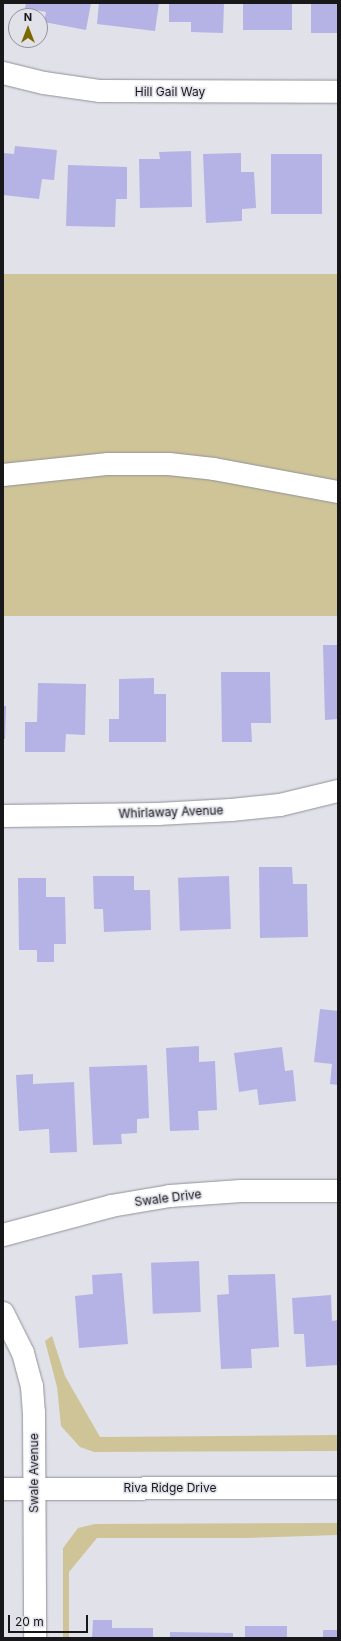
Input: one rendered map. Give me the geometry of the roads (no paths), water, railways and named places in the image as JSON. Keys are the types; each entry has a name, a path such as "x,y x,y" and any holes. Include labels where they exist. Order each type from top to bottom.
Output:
{"street":[{"name":"Hill Gail Way","path":"3,73 44,83 100,91 338,92"},
{"path":"3,474 108,464 169,464 214,468 338,492"},
{"name":"Whirlaway Avenue","path":"3,816 158,814 231,810 280,805 338,791"},
{"name":"Swale Drive","path":"3,1235 111,1206 170,1196 241,1191 338,1191"},
{"name":"Swale Avenue","path":"3,1313 23,1353 32,1386 35,1488 35,1638"},
{"name":"Riva Ridge Drive","path":"3,1489 338,1488"}]}
